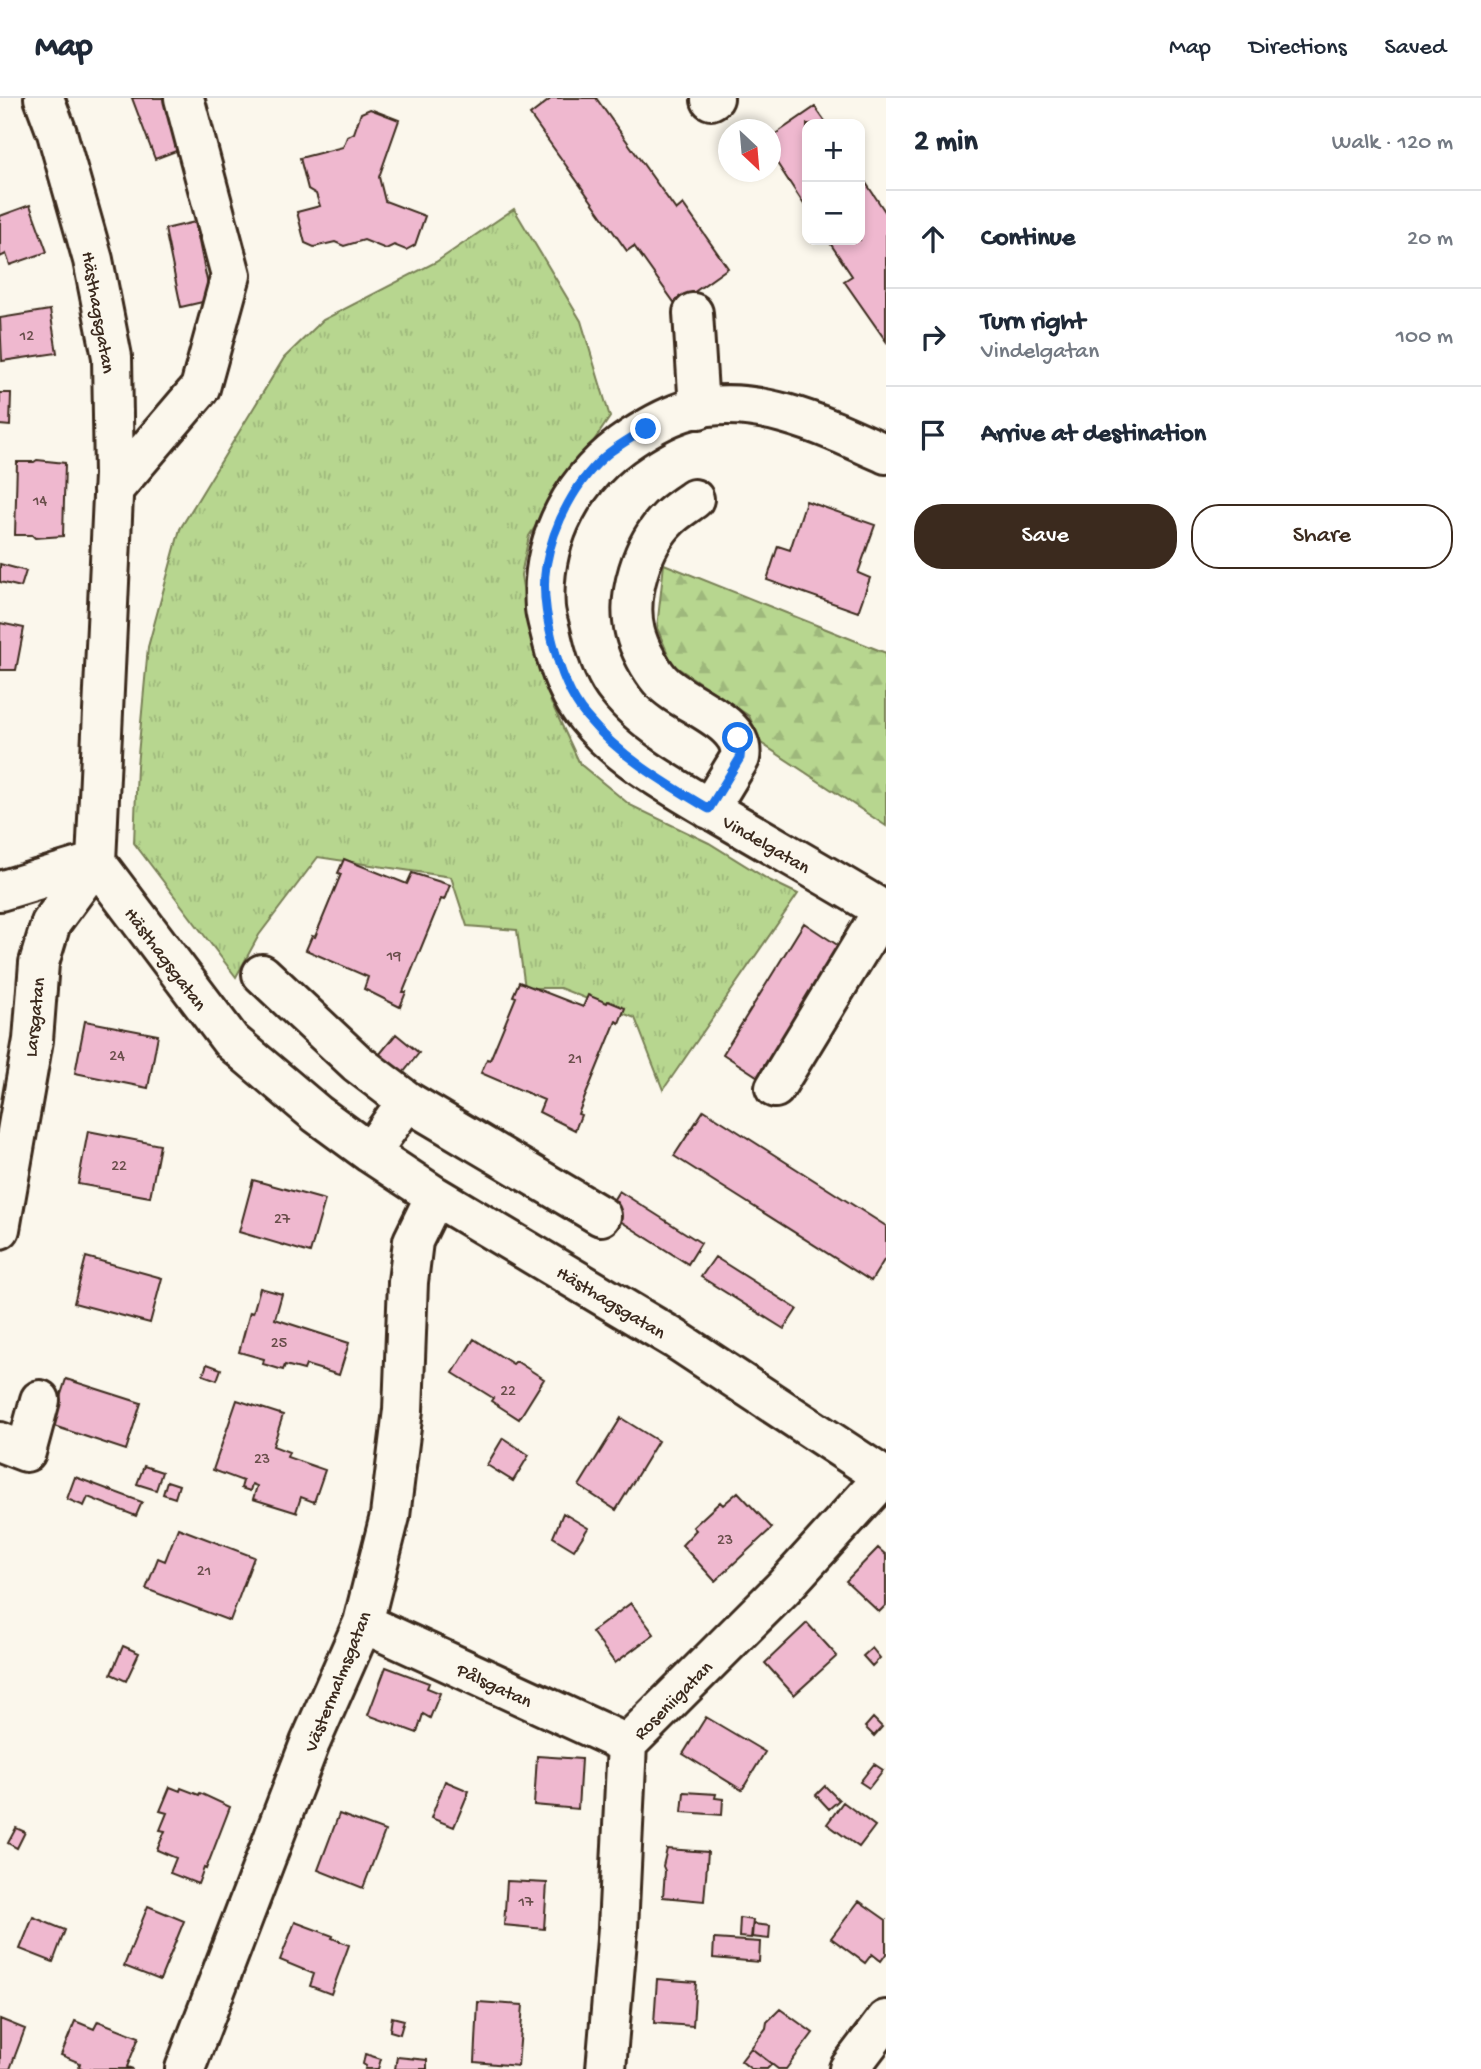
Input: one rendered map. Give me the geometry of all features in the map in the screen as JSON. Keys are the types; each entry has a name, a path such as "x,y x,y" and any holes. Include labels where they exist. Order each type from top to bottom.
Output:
{"street":[{"name":"Hästhagsgatan","path":"44,98 57,133 93,260 112,357 113,490 96,862 231,1041 317,1114 435,1196 675,1339 885,1478"},
{"path":"113,490 200,388 230,275 184,98"},
{"path":"693,313 699,409"},
{"name":"Vindelgatan","path":"884,911 709,809 627,756 585,716 558,666 545,609 546,567 555,532 573,496 593,468 609,453 646,429 689,410 756,406 824,425 886,454"},
{"path":"694,499 668,519 649,545 639,568 633,599 635,632 661,681 722,723 738,738 740,758 709,809"},
{"path":"0,891 96,862"},
{"name":"Larsgatan","path":"0,1228 33,1040 39,963 51,923 96,862"},
{"path":"775,1088 884,911"},
{"path":"262,975 357,1063 407,1101 601,1216"},
{"path":"370,1153 407,1101"},
{"name":"Västermalmsgatan","path":"185,2069 310,1743 363,1623 390,1516 403,1410 408,1282 413,1241 435,1196"},
{"path":"0,1442 26,1452 40,1400"},
{"name":"Roseniigatan","path":"606,2069 618,1928 626,1744 783,1588 885,1478"},
{"name":"Pålsgatan","path":"363,1623 626,1744"},
{"path":"849,2069 886,2020"}],"green space":[{"path":"514,209 581,321 610,417 529,536 521,575 533,650 552,704 580,764 630,805 709,843 769,880 798,894 663,1090 635,1018 560,988 525,988 517,930 467,926 451,877 318,857 259,935 236,977 134,843 137,766 148,647 180,529 284,358 323,320 436,262"},
{"path":"664,564 886,653 886,826 761,743 749,716 672,664 657,628"}],"building":[{"path":"132,98 165,98 184,148 155,159"},
{"path":"552,98 596,98 676,210 683,204 728,268 676,305 634,246 627,251 530,115"},
{"path":"815,107 823,119 802,119 802,201 781,169 781,130"},
{"path":"370,109 399,120 379,177 385,201 425,216 415,245 406,250 394,245 386,249 364,240 344,246 335,242 314,247 305,243 297,212 320,206 316,194 308,189 300,158 343,147 347,137 354,133 361,113"},
{"path":"865,182 886,213 886,341 844,281 852,276 831,245 865,245"},
{"path":"30,205 47,252 10,265 6,254 0,257 0,216"},
{"path":"195,222 211,300 181,307 165,229"},
{"path":"50,310 57,353 2,361 0,318"},
{"path":"0,393 11,393 10,426 0,425"},
{"path":"37,460 65,463 63,536 35,538 32,535 15,535 17,462"},
{"path":"806,501 875,525 858,573 870,578 858,612 767,580 778,546 790,550"},
{"path":"0,564 26,571 21,587 0,582"},
{"path":"0,623 24,628 16,670 0,670"},
{"path":"344,859 407,884 412,873 450,885 444,900 441,899 403,992 406,992 400,1007 364,989 368,977 306,950 312,936 315,937 341,874 338,873"},
{"path":"804,923 845,950 763,1080 723,1054"},
{"path":"519,982 583,1007 588,995 625,1008 619,1023 616,1021 578,1114 581,1115 575,1130 539,1112 544,1100 481,1073 487,1059 490,1060 516,997 513,996"},
{"path":"85,1021 158,1035 148,1088 75,1073"},
{"path":"396,1034 419,1053 403,1073 379,1055"},
{"path":"704,1110 886,1226 886,1257 871,1281 674,1156"},
{"path":"88,1131 160,1145 150,1197 78,1184"},
{"path":"253,1180 325,1200 310,1253 239,1232"},
{"path":"619,1191 701,1243 688,1264 606,1212"},
{"path":"86,1257 162,1278 150,1323 74,1303"},
{"path":"715,1257 797,1309 784,1329 701,1277"},
{"path":"260,1288 282,1294 275,1319 349,1343 339,1375 306,1365 304,1370 285,1365 283,1370 263,1364 264,1359 239,1352"},
{"path":"474,1339 513,1364 516,1361 544,1379 519,1419 491,1401 493,1398 453,1373"},
{"path":"207,1364 221,1369 217,1380 203,1375"},
{"path":"66,1379 141,1403 126,1450 51,1425"},
{"path":"237,1400 283,1415 273,1446 289,1452 287,1457 325,1470 314,1502 301,1497 296,1512 298,1513 253,1499 257,1486 252,1484 250,1491 241,1488 243,1481 213,1470"},
{"path":"621,1418 658,1441 616,1510 579,1486"},
{"path":"503,1438 529,1455 513,1481 487,1465"},
{"path":"144,1466 162,1472 156,1490 137,1484"},
{"path":"75,1477 142,1502 136,1516 88,1497 84,1506 67,1499"},
{"path":"167,1481 179,1485 175,1498 163,1494"},
{"path":"738,1492 772,1528 715,1581 682,1545 696,1530 693,1527 720,1502 723,1505"},
{"path":"563,1513 588,1528 574,1550 553,1537"},
{"path":"178,1528 254,1557 230,1621 146,1589 158,1558 165,1561"},
{"path":"878,1548 886,1555 886,1605 879,1612 846,1581"},
{"path":"631,1603 654,1634 615,1663 592,1632"},
{"path":"807,1623 837,1656 794,1695 765,1663"},
{"path":"123,1646 139,1653 126,1681 111,1674"},
{"path":"872,1648 880,1658 872,1666 863,1656"},
{"path":"386,1667 429,1683 427,1688 440,1693 430,1718 423,1714 417,1733 368,1715"},
{"path":"706,1717 765,1752 742,1790 683,1754"},
{"path":"873,1718 882,1727 874,1736 865,1727"},
{"path":"537,1756 581,1759 578,1809 534,1805"},
{"path":"874,1764 883,1770 869,1788 860,1782"},
{"path":"445,1781 469,1791 454,1827 431,1818"},
{"path":"825,1786 839,1800 829,1809 816,1795"},
{"path":"170,1787 199,1795 200,1793 230,1807 198,1884 170,1873 176,1858 157,1850 165,1831 160,1830 167,1813 160,1811"},
{"path":"684,1792 716,1794 715,1798 723,1799 722,1815 682,1812"},
{"path":"843,1802 875,1826 859,1847 827,1824"},
{"path":"339,1814 385,1831 363,1888 318,1870"},
{"path":"16,1828 25,1832 17,1848 8,1843"},
{"path":"667,1849 708,1852 704,1901 663,1897 663,1866"},
{"path":"507,1881 547,1883 544,1929 504,1925"},
{"path":"859,1901 886,1920 886,1954 881,1961 872,1954 865,1963 831,1938"},
{"path":"148,1906 184,1921 160,1980 124,1966"},
{"path":"33,1917 65,1930 53,1962 20,1949"},
{"path":"740,1918 753,1920 751,1938 739,1937"},
{"path":"295,1922 349,1945 331,1994 310,1986 314,1974 280,1960"},
{"path":"753,1924 770,1926 769,1939 752,1937"},
{"path":"714,1939 760,1942 759,1962 713,1958"},
{"path":"657,1979 696,1982 693,2026 654,2023"},
{"path":"478,2002 523,2005 518,2066 475,2062"},
{"path":"780,2009 813,2033 786,2069 778,2069 751,2048 766,2028 767,2022"},
{"path":"392,2017 404,2020 400,2034 390,2031"},
{"path":"0,2019 25,2029 10,2069 0,2069"},
{"path":"75,2021 94,2029 98,2021 139,2037 127,2067 133,2069 83,2069 79,2067 80,2063 61,2055"},
{"path":"751,2048 772,2064 767,2069 751,2069 741,2061"},
{"path":"365,2054 381,2059 378,2069 365,2069"},
{"path":"397,2057 427,2060 427,2069 395,2069"}],"route":[{"path":"646,429 609,453 593,468 573,496 555,532 546,567 545,609 558,666 585,716 627,756 709,809 740,758 738,738"}]}
